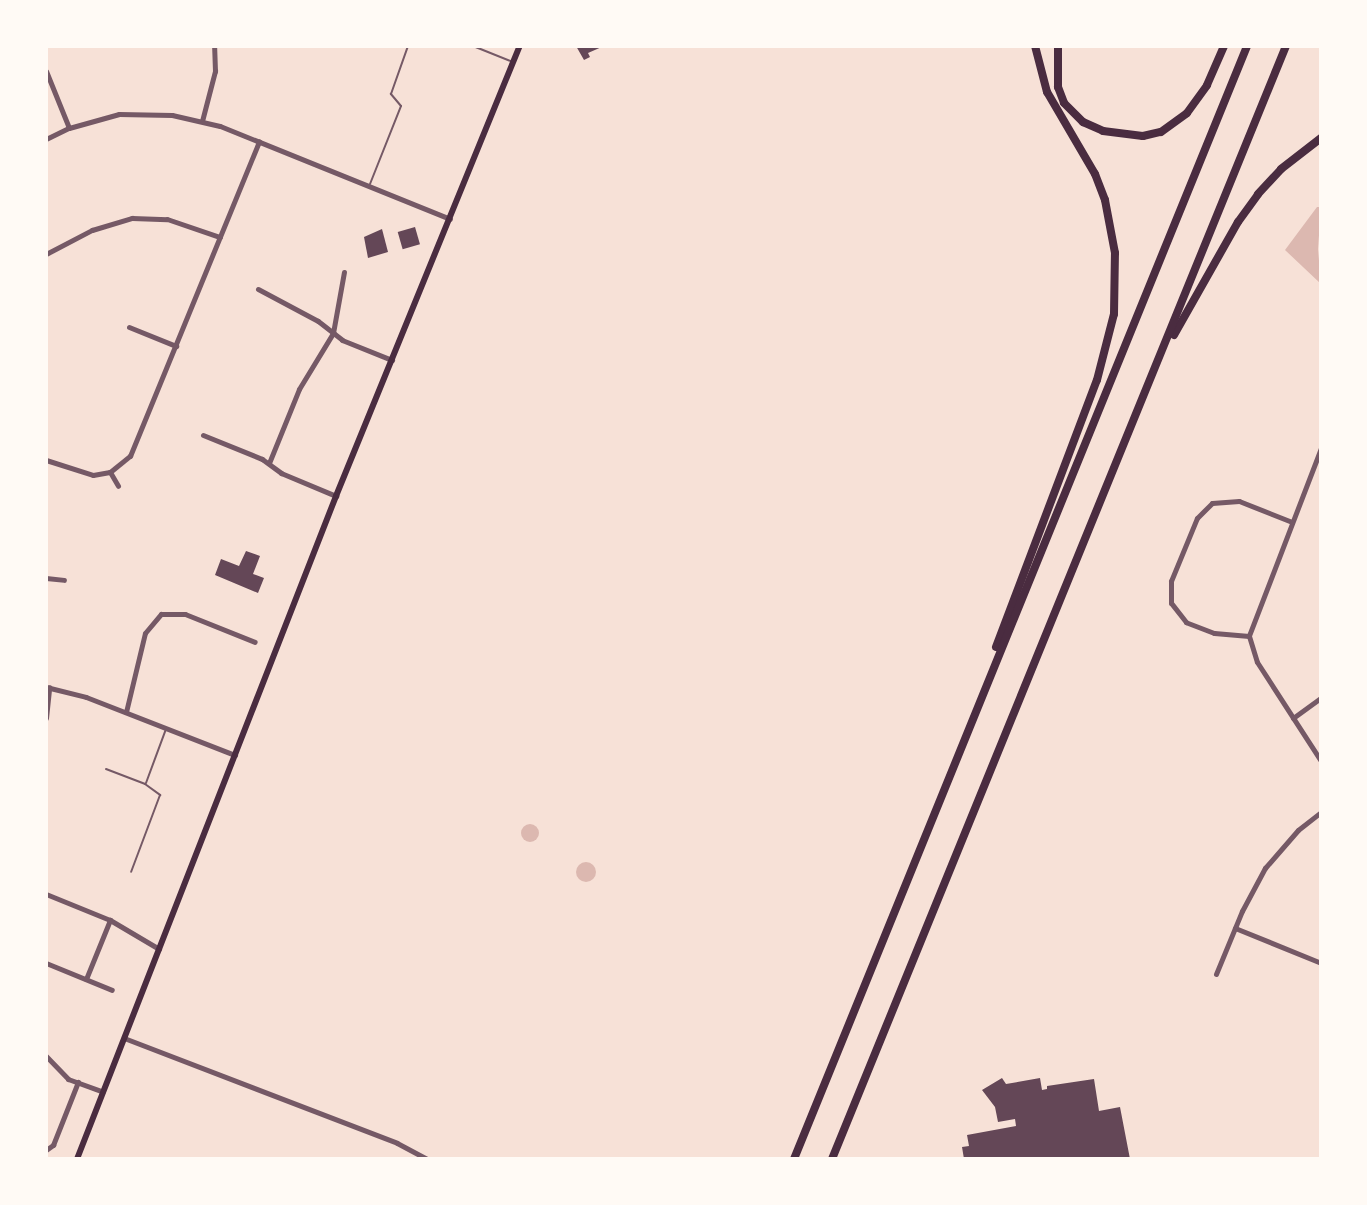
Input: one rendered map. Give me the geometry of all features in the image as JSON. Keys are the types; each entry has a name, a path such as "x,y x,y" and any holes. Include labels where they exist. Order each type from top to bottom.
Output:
{"highway":[{"path":"969,727 1097,380 1114,314 1115,253 1105,200 1095,174 1047,92 1035,46"},
{"path":"1058,46 1058,87 1064,103 1083,122 1103,131 1143,136 1161,132 1187,113 1207,85 1224,46"},
{"path":"794,1159 1247,46"},
{"path":"832,1159 1286,46"},
{"path":"1157,363 1251,204 1281,169 1321,138"}],"main road":[{"path":"77,1159 336,496 520,46"}],"street":[{"path":"202,121 215,71 215,46"},
{"path":"46,71 69,128"},
{"path":"46,139 69,128 119,114 145,113 202,121 450,219"},
{"path":"46,460 84,475 110,472 125,463 134,449 259,141"},
{"path":"46,254 92,230 132,218 167,219 220,237"},
{"path":"269,463 299,389 333,333 344,272"},
{"path":"258,289 342,340 393,360"},
{"path":"129,327 176,346"},
{"path":"203,435 336,496"},
{"path":"1321,448 1249,636 1257,662 1321,761"},
{"path":"110,472 118,486"},
{"path":"1249,636 1214,633 1186,622 1171,603 1171,581 1197,518 1212,503 1239,501 1292,522"},
{"path":"46,578 64,580"},
{"path":"126,712 145,633 161,614 185,614 255,642"},
{"path":"46,718 48,687 126,712 235,755"},
{"path":"1293,718 1321,698"},
{"path":"1216,974 1254,885 1275,854 1321,812"},
{"path":"46,894 110,920 159,949"},
{"path":"86,979 110,920"},
{"path":"1235,928 1321,963"},
{"path":"46,963 112,990"},
{"path":"124,1038 397,1143 427,1159"},
{"path":"46,1056 68,1079 103,1092"},
{"path":"46,1150 53,1145 78,1082"}],"lane":[{"path":"368,186 401,106 391,94 408,46"},
{"path":"473,46 513,62"},
{"path":"145,784 166,728"},
{"path":"106,769 159,791 160,799 131,872"}],"shaded area":[{"path":"1317,207 1321,207 1318,249 1321,284 1285,250"},
{"path":"526,824 534,824 539,833 537,840 526,842 521,837 521,829"},
{"path":"586,862 593,865 596,872 593,879 586,882 579,879 576,872 579,865"}],"building":[{"path":"576,46 604,46 588,53 590,57 584,60"},
{"path":"415,227 420,244 403,249 398,232"},
{"path":"382,229 388,252 368,258 364,237"},
{"path":"246,551 260,556 253,574 264,578 258,593 215,575 221,559 239,566"},
{"path":"1002,1078 1006,1084 1040,1078 1042,1090 1047,1086 1094,1079 1099,1111 1120,1107 1130,1159 964,1159 962,1147 969,1146 967,1135 1016,1126 1015,1119 998,1122 995,1107 982,1090"}]}
